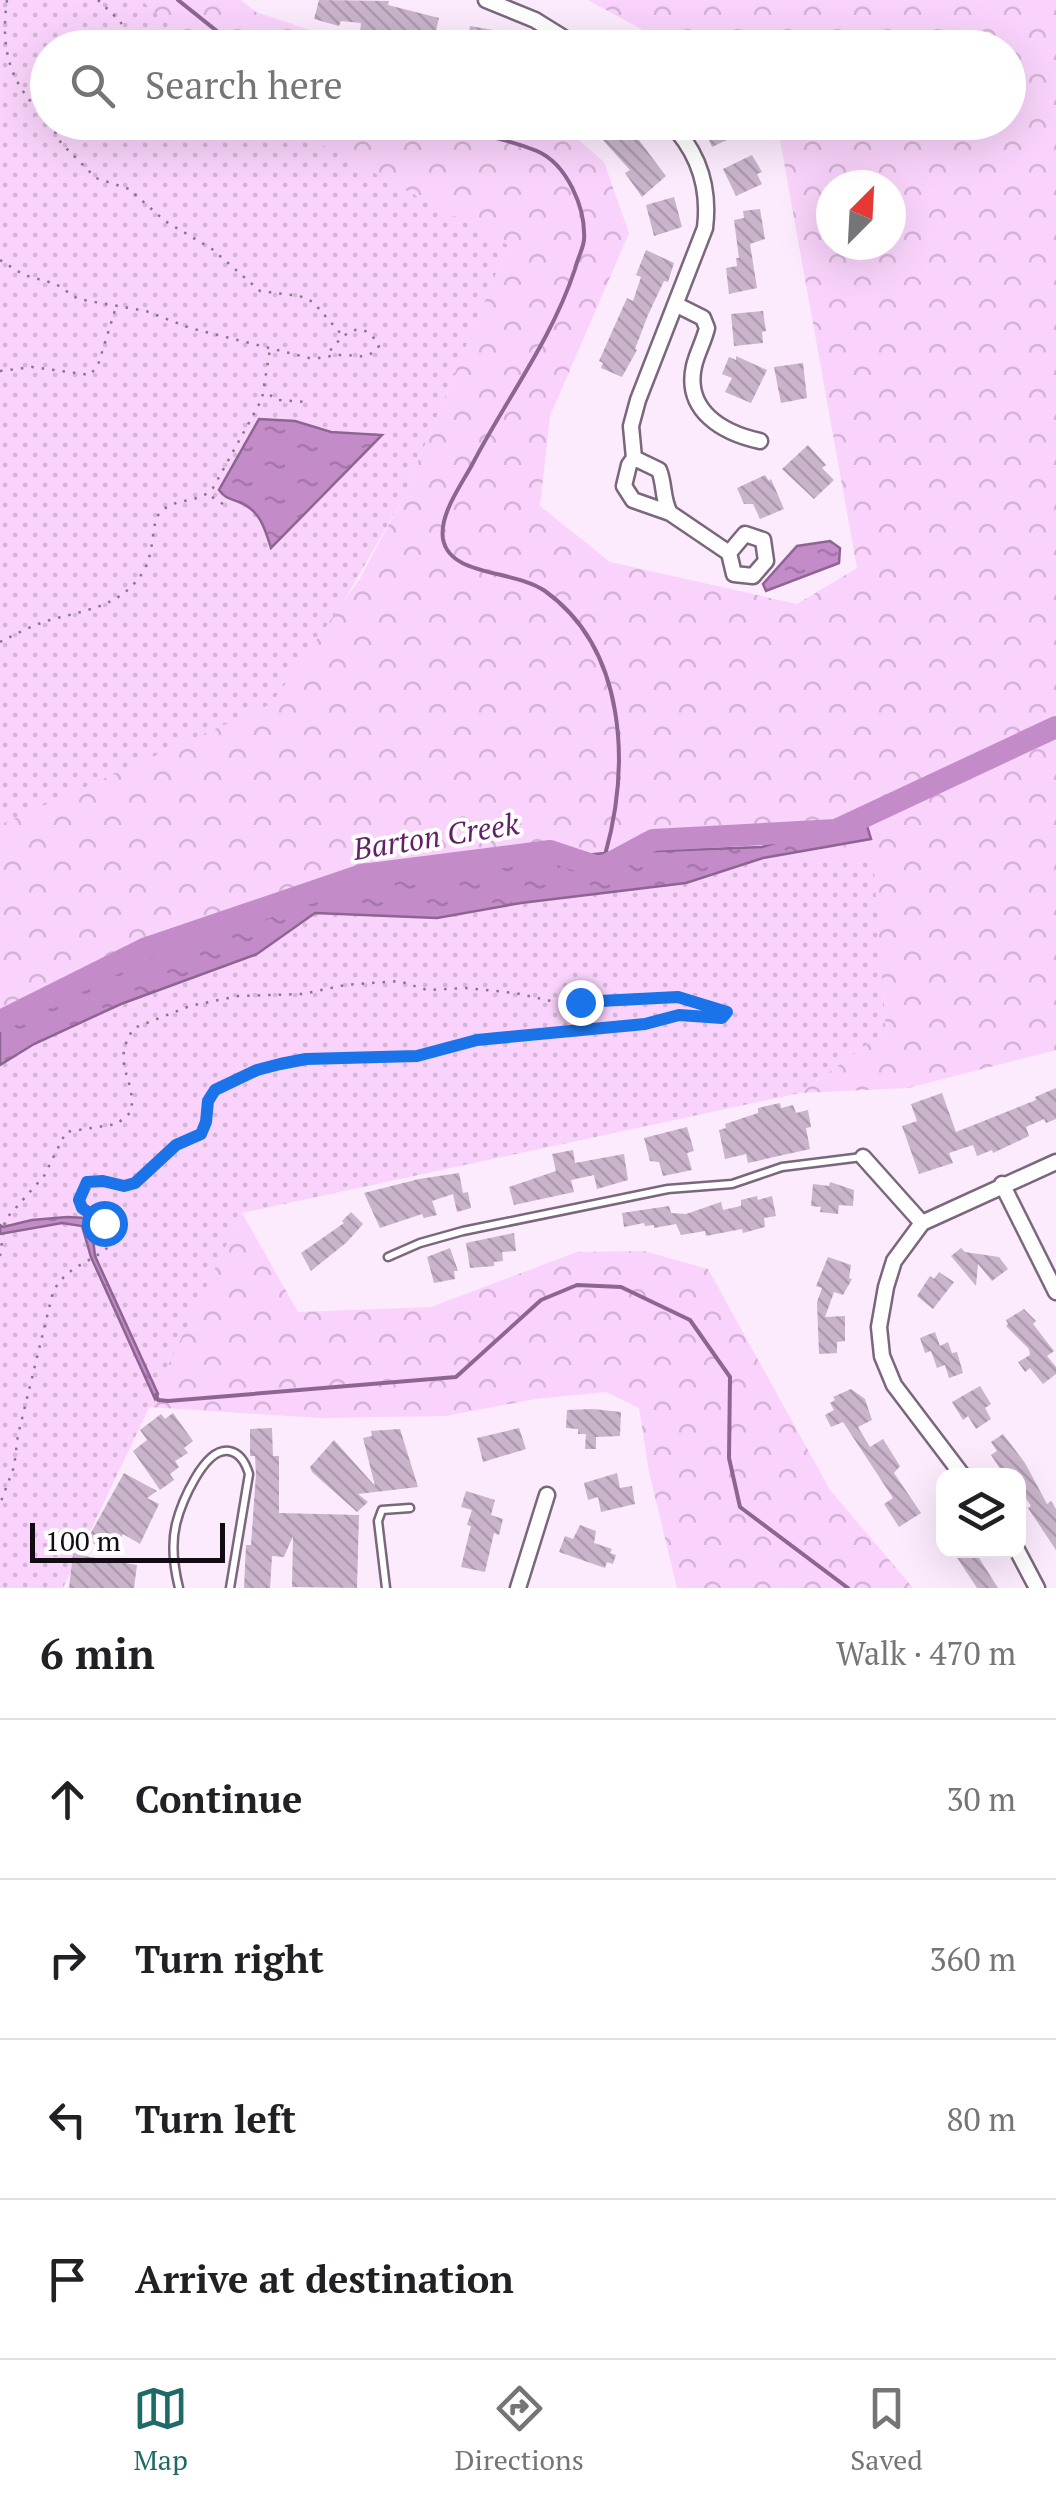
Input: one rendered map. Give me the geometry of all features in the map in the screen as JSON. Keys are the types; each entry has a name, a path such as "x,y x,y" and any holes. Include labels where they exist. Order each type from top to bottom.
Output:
{"street":[{"path":"486,0 550,30"},
{"path":"682,140 697,160 707,198 700,245 638,400 632,426 634,458 626,475 627,494 638,503 670,512 729,553"},
{"path":"678,305 703,318 707,328 692,378 706,415 723,430 760,440"},
{"path":"634,458 658,470 664,502 670,512"},
{"path":"863,1157 922,1223"},
{"path":"956,1468 894,1385 882,1356 879,1327 894,1261 922,1223 1056,1162"},
{"path":"1002,1184 1056,1292"},
{"path":"518,1588 547,1496"},
{"path":"1021,1558 1038,1588"}],"lane":[{"path":"388,1257 463,1230 668,1189 732,1184 782,1168 863,1157"},
{"path":"179,1588 173,1550 176,1525 206,1460 218,1451 229,1451 246,1464 249,1474 230,1588"},
{"path":"386,1588 378,1521 382,1510 410,1508"}],"path":[{"path":"6,0 1,54 30,104"},
{"path":"98,0 125,30"},
{"path":"59,140 96,178 129,189 165,221 212,250 260,291 300,296 314,302 342,335"},
{"path":"0,260 24,276 44,278 78,298 309,358 362,358 374,354 379,346 364,330 342,335 326,356"},
{"path":"0,372 32,367 90,375 98,365 117,306"},
{"path":"201,498 214,486 253,417 263,393 270,348"},
{"path":"263,393 278,400 306,402"},
{"path":"212,497 214,486"},
{"path":"0,642 48,620 93,610 118,598 148,565 160,512 175,502 212,497 223,504"},
{"path":"0,1256 5,1220 44,1176 66,1132 116,1124 131,1112 132,1098 121,1058 134,1028 202,1003 399,980 427,990 466,988 515,993 548,1002 685,998 727,1012 722,1018 679,1015 645,1024 477,1040 417,1056 306,1059 257,1070 215,1090 208,1101 201,1134 176,1145 135,1183 124,1186 87,1182 79,1200 82,1208 104,1223 111,1232 112,1244 81,1262 59,1281 54,1292 18,1435 14,1468 0,1504"}],"green space":[{"path":"0,0 210,0 253,30 30,30 30,140 439,140 508,245 403,498 245,774 0,919"},
{"path":"141,0 241,0 256,12 310,30 175,30"},
{"path":"588,0 1056,0 1056,1050 908,1088 800,1093 886,1031 873,858 763,858 671,852 441,863 173,926 0,1009 0,825 271,704 359,580 403,498 508,245 313,140 579,140 604,162 629,233 550,416 540,506 610,562 797,604 857,568 780,140 1026,140 1026,30 643,30"},
{"path":"671,852 763,858 874,858 886,1031 800,1093 242,1213 63,1588 0,1588 0,1009 173,926 441,863"},
{"path":"242,1213 298,1312 431,1307 577,1252 644,1251 708,1269 830,1490 913,1588 677,1588 649,1472 639,1408 606,1392 535,1399 446,1416 320,1418 148,1407"}],"water":[{"path":"259,419 295,421 331,432 382,435 271,548 257,515 219,490"},
{"path":"830,541 840,548 839,563 766,591 763,584 797,546"},
{"path":"864,816 871,839 763,858 686,883 521,903 437,918 315,913 257,954 121,1004 34,1044 0,1065 0,1029 128,964 255,910 357,885 515,862 605,853 762,847"},
{"path":"86,1218 91,1223 95,1256 158,1394 155,1399 91,1257 82,1226 62,1223 0,1234 0,1225"}],"building":[{"path":"319,0 389,1 388,5 439,18 436,30 360,30 361,23 341,21 339,26 314,19"},
{"path":"603,140 639,140 666,176 642,197 625,173 630,170"},
{"path":"752,155 762,172 757,174 762,184 736,196 723,169"},
{"path":"674,197 682,227 654,236 646,205"},
{"path":"760,209 765,239 750,244 757,288 729,294 726,268 737,266 739,258 734,220 744,218 743,211"},
{"path":"646,250 674,263 622,377 601,368 603,363 599,361 627,298 633,301 641,277 636,275"},
{"path":"763,311 763,343 734,346 731,314"},
{"path":"736,356 767,370 751,403 725,392 732,378 722,374 729,357 736,360"},
{"path":"803,363 807,398 781,403 774,367"},
{"path":"808,445 834,480 814,499 782,469"},
{"path":"765,475 771,479 784,509 760,519 753,504 744,504 737,488"},
{"path":"1056,1088 1056,1119 1046,1123 1044,1119 1026,1127 1029,1136 993,1153 992,1150 977,1156 973,1145 949,1153 953,1163 919,1174 902,1126 917,1121 911,1104 942,1093 956,1132"},
{"path":"780,1103 781,1108 793,1105 796,1113 808,1110 810,1149 748,1163 746,1154 725,1159 719,1130 726,1128 725,1124 758,1113 758,1108"},
{"path":"687,1127 694,1151 687,1153 692,1170 663,1176 659,1162 650,1161 644,1138"},
{"path":"573,1150 575,1163 624,1154 628,1180 597,1189 594,1175 571,1180 574,1192 514,1205 509,1187 556,1171 552,1154"},
{"path":"459,1173 471,1208 457,1212 453,1194 432,1201 437,1215 424,1218 422,1214 380,1228 364,1193 419,1179"},
{"path":"830,1182 854,1190 853,1206 839,1205 838,1214 820,1212 821,1207 811,1206 813,1184 829,1186"},
{"path":"757,1196 758,1200 772,1196 776,1216 764,1218 765,1227 743,1233 742,1229 706,1236 705,1231 681,1235 676,1224 624,1227 622,1213 669,1206 671,1213 686,1214 721,1202 723,1210 741,1206 741,1200"},
{"path":"351,1212 363,1224 311,1271 301,1253 344,1223"},
{"path":"514,1233 516,1251 502,1252 503,1261 494,1262 494,1266 470,1268 466,1243"},
{"path":"450,1248 458,1271 454,1271 455,1279 434,1283 427,1257"},
{"path":"961,1248 999,1257 1008,1269 992,1281 978,1264 976,1286 951,1256"},
{"path":"828,1257 851,1265 852,1279 843,1295 834,1292 825,1317 845,1316 845,1341 837,1342 837,1353 819,1354 817,1302 822,1288 816,1286"},
{"path":"939,1272 954,1282 933,1309 917,1296 930,1276 934,1279"},
{"path":"1024,1309 1054,1351 1047,1356 1056,1367 1056,1374 1043,1384 1030,1368 1025,1372 1018,1362 1030,1355 1029,1349 1006,1326 1006,1320"},
{"path":"935,1332 940,1346 948,1342 952,1353 957,1352 963,1373 949,1378 945,1365 937,1368 931,1351 925,1353 920,1338"},
{"path":"980,1386 991,1404 985,1408 991,1419 976,1429 968,1416 963,1420 952,1402"},
{"path":"851,1389 865,1399 872,1420 858,1427 870,1447 883,1439 900,1466 894,1473 921,1513 899,1527 884,1504 893,1498 843,1422 831,1427 825,1415 834,1410 830,1403 835,1400 833,1397"},
{"path":"567,1410 621,1412 620,1436 596,1437 596,1449 585,1449 586,1434 566,1428"},
{"path":"173,1413 193,1441 184,1448 188,1453 175,1461 179,1467 170,1474 174,1480 160,1490 133,1451 147,1440 140,1430 161,1414 165,1419"},
{"path":"272,1428 273,1456 279,1456 279,1513 359,1515 357,1588 292,1587 293,1536 284,1557 272,1556 270,1588 244,1588 256,1474 255,1456 250,1456 250,1429"},
{"path":"519,1428 526,1449 483,1462 477,1438"},
{"path":"400,1429 418,1487 358,1494 368,1502 357,1512 312,1472 310,1467 334,1440 375,1486 363,1438 372,1436 371,1431"},
{"path":"1003,1434 1025,1463 1047,1504 1051,1501 1056,1509 1056,1550 1028,1508 1031,1506 1026,1498 1026,1468 1000,1468 991,1455 997,1451 991,1442"},
{"path":"124,1473 157,1491 147,1498 159,1504 140,1544 123,1534 112,1553 87,1540"},
{"path":"617,1473 620,1488 632,1486 635,1504 601,1512 598,1497 588,1500 584,1483"},
{"path":"466,1491 495,1500 491,1515 503,1519 499,1535 494,1533 485,1572 461,1567 471,1526 467,1525 472,1510 461,1507"},
{"path":"580,1525 596,1531 594,1543 612,1549 610,1553 616,1555 613,1564 607,1562 605,1568 559,1552 565,1536 573,1539"},
{"path":"73,1554 137,1565 134,1588 69,1588"},
{"path":"957,1558 979,1558 998,1588 977,1588"}],"waterway":[{"path":"178,0 216,30"},
{"path":"503,140 548,157 566,176 582,214 583,243 542,344 452,499 444,520 443,539 457,560 545,591 572,616 592,645 607,677 619,748 618,784 605,855"},
{"name":"Barton Creek","path":"0,1021 144,949 362,875 550,851 601,868 653,840 836,830 1056,727"},
{"path":"156,1395 158,1400 168,1401 456,1377 541,1300 577,1285 621,1287 690,1320 730,1377 729,1458 740,1507 848,1588"}],"route":[{"path":"104,1223 82,1208 79,1200 87,1182 124,1186 135,1183 176,1145 201,1134 208,1101 215,1090 257,1070 306,1059 417,1056 477,1040 645,1024 679,1015 722,1018 727,1014 725,1009 678,997 580,1002"}]}
